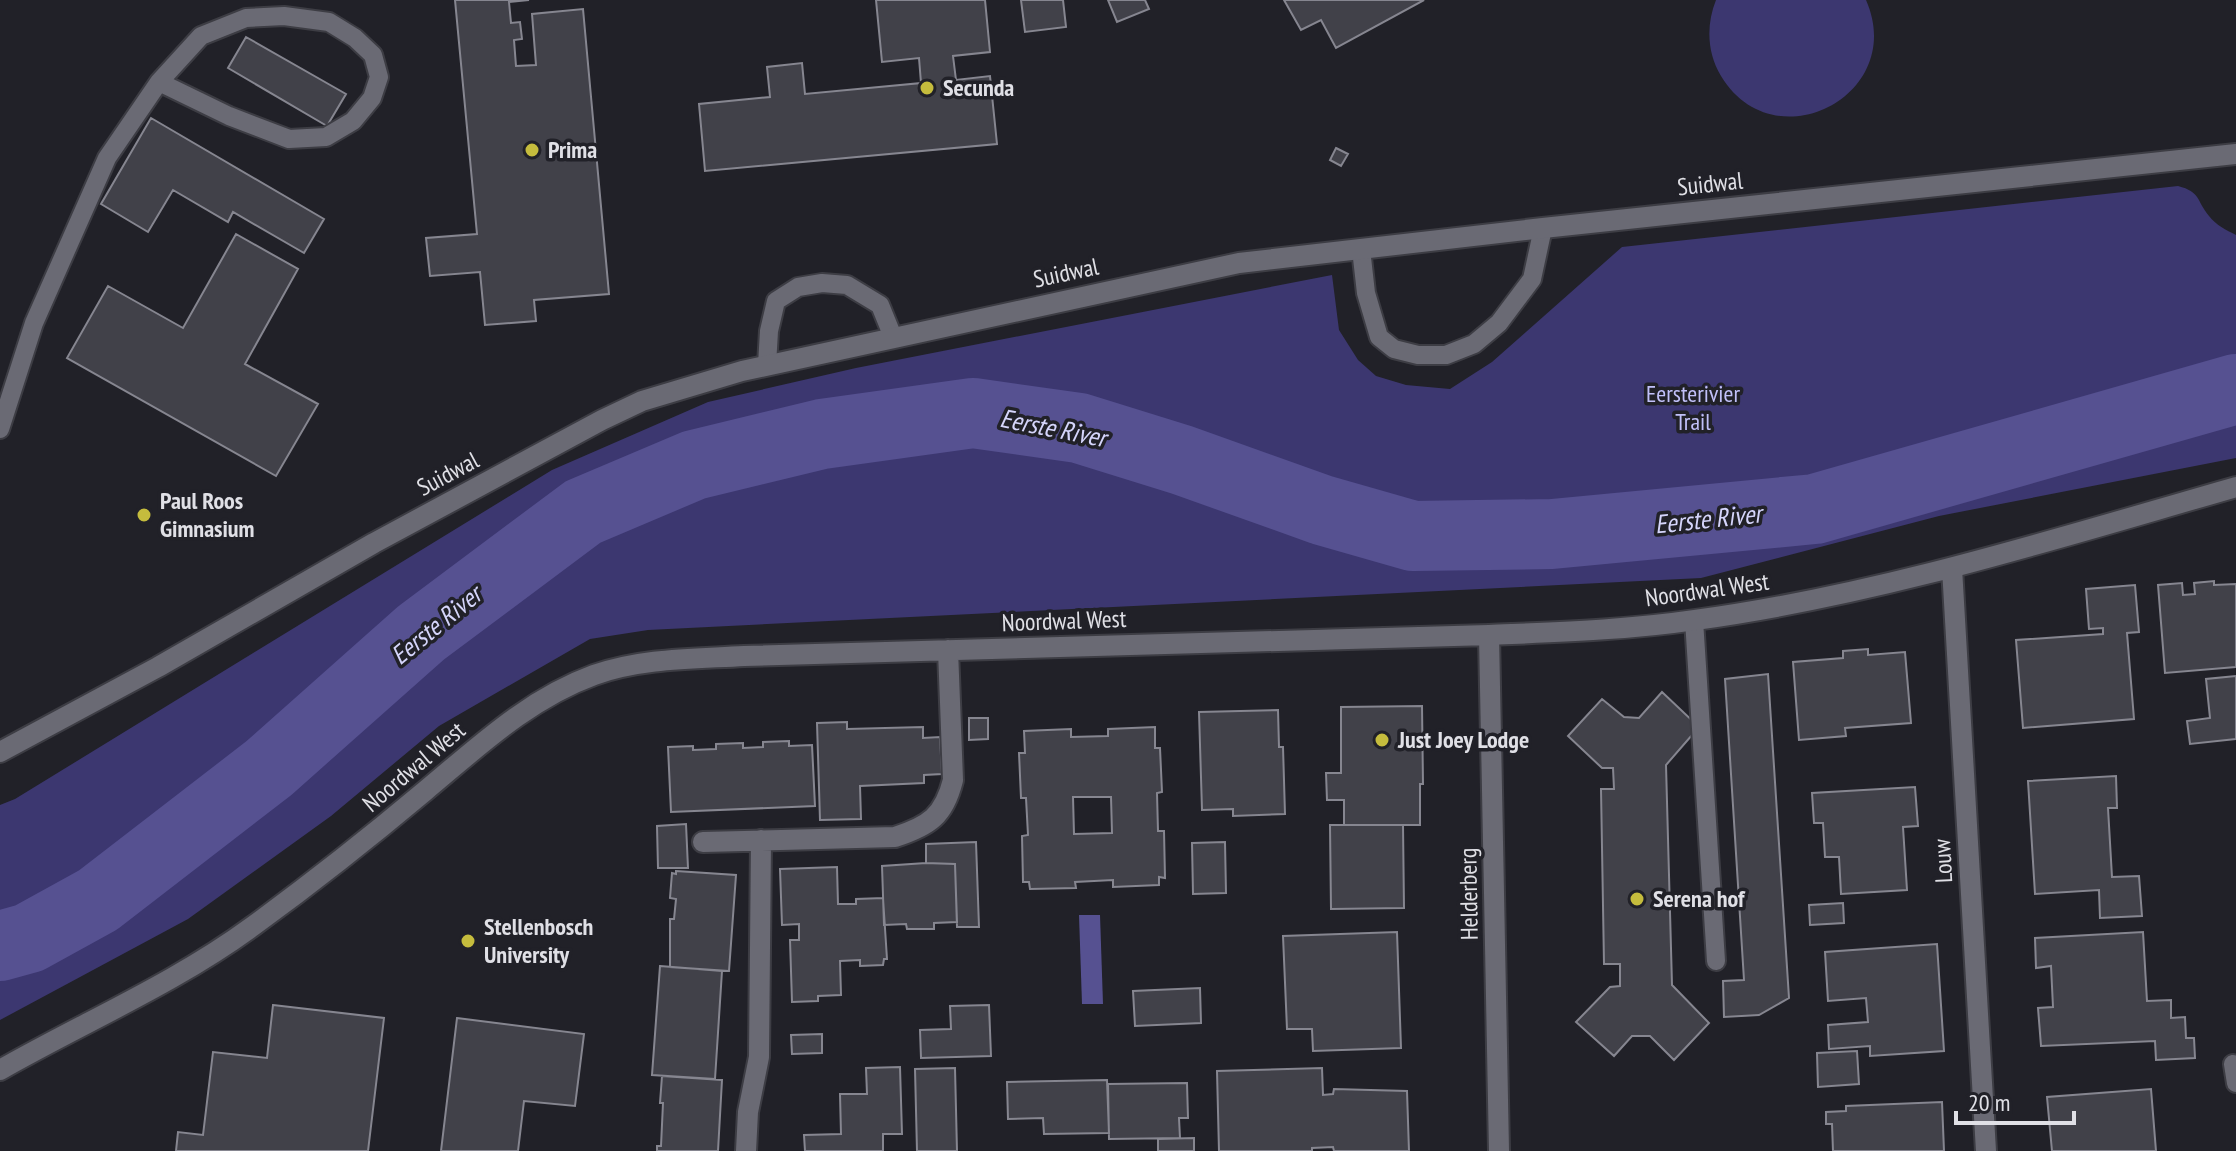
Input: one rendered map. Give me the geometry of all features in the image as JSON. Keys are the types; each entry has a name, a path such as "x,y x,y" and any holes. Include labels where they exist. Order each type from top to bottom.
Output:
{"street":[{"name":"Suidwal","path":"0,752 158,667 374,543 602,420 642,401 767,365 1239,263 2236,154"},
{"name":"Noordwal West","path":"0,1070 57,1037 173,979 251,928 364,841 507,723 558,689 642,662 744,656 1489,635 1599,630 1694,620 1770,608 1952,568 2236,487"},
{"name":"Louw","path":"1952,568 1986,1151"},
{"name":"Helderberg","path":"1489,635 1499,1151"},
{"path":"703,842 895,837 918,829 936,817 949,798 953,780 948,650"},
{"path":"746,1151 748,1112 759,1057 761,840"}],"lane":[{"path":"0,429 34,323 107,158 159,82 201,36 246,18 284,16 329,22 355,38 373,55 379,77 372,98 353,121 326,137 289,139 229,116 159,82"},
{"path":"1361,249 1366,293 1379,337 1394,349 1418,355 1446,355 1474,344 1499,323 1532,279 1543,228"},
{"path":"767,365 769,331 776,301 798,287 822,283 847,285 880,305 893,337"},
{"path":"1694,620 1716,961"}],"green space":[{"path":"1716,0 1866,0 1874,34 1869,64 1853,89 1829,107 1801,116 1772,115 1744,102 1716,67 1710,39"},
{"name":"Eersterivier Trail","path":"2178,186 2194,194 2212,219 2236,235 2236,458 1939,516 1701,578 648,630 590,639 439,726 331,816 188,919 0,1020 0,805 15,799 552,470 708,402 856,368 1332,275 1339,330 1358,360 1376,376 1406,385 1450,389 1492,362 1622,247"}],"shaded area":[{"path":"1079,915 1100,915 1103,1004 1082,1004"}],"building":[{"name":"Prima","path":"455,0 529,0 509,2 511,23 520,22 522,39 514,40 516,66 536,65 532,14 583,9 609,294 534,300 536,321 485,325 480,272 430,276 426,238 477,234"},
{"name":"Secunda","path":"876,0 985,0 990,52 953,56 956,80 990,76 997,144 705,171 699,104 770,97 767,67 802,63 805,94 921,83 919,58 882,62"},
{"path":"1021,0 1063,0 1066,27 1025,32"},
{"path":"1108,0 1145,0 1149,9 1117,22"},
{"path":"1284,0 1424,0 1336,48 1321,20 1301,30"},
{"path":"246,37 346,94 327,126 228,68"},
{"path":"151,118 324,219 304,253 233,212 228,222 173,190 148,232 101,204"},
{"path":"1336,148 1348,154 1341,166 1330,160"},
{"path":"236,234 298,269 245,364 318,404 276,476 67,358 108,286 183,328"},
{"path":"2214,581 2214,585 2236,584 2236,667 2165,673 2158,585 2182,583 2183,595 2195,594 2194,583"},
{"path":"2135,585 2139,632 2127,633 2134,719 2023,728 2016,640 2103,634 2103,628 2089,629 2086,589"},
{"path":"1868,649 1868,655 1905,652 1911,723 1845,728 1846,736 1799,740 1793,662 1843,658 1843,651"},
{"path":"1768,674 1789,998 1759,1015 1724,1017 1723,981 1744,980 1725,679"},
{"path":"2236,676 2236,739 2190,744 2187,721 2210,718 2206,679"},
{"name":"Serena hof","path":"1662,692 1699,727 1666,765 1672,985 1709,1023 1674,1060 1650,1036 1632,1036 1614,1056 1576,1022 1610,987 1620,986 1620,964 1604,964 1601,789 1614,789 1613,768 1602,768 1568,736 1602,699 1624,717 1639,718"},
{"name":"Just Joey Lodge","path":"1422,706 1420,825 1344,825 1344,800 1327,800 1326,773 1341,773 1341,707"},
{"path":"1278,710 1279,747 1283,747 1285,814 1233,816 1233,809 1202,810 1199,712"},
{"path":"969,718 988,718 988,739 969,740"},
{"path":"847,722 847,729 923,727 923,738 940,737 942,774 924,775 924,783 860,786 861,819 820,820 817,723"},
{"path":"1155,727 1155,748 1160,748 1162,792 1157,793 1158,831 1164,831 1165,878 1159,877 1159,885 1113,887 1113,880 1075,882 1076,888 1030,889 1029,882 1023,882 1022,836 1028,835 1026,798 1021,798 1019,753 1025,753 1024,731 1071,729 1071,737 1108,736 1108,729","holes":["1073,797 1111,797 1112,833 1074,834"]},
{"path":"789,741 789,746 812,745 815,806 671,812 668,747 716,749 716,744 743,743 743,748 763,747 763,742"},
{"path":"2116,776 2117,808 2108,808 2112,877 2139,876 2142,916 2100,918 2099,890 2035,894 2028,781"},
{"path":"1915,787 1918,826 1903,827 1907,890 1841,894 1839,857 1825,857 1823,823 1814,823 1812,793"},
{"path":"686,824 688,868 658,868 657,826"},
{"path":"1330,825 1403,825 1404,908 1331,909"},
{"path":"976,842 979,927 957,927 955,864 926,863 926,844"},
{"path":"1225,842 1226,893 1193,894 1192,843"},
{"path":"955,864 957,922 934,923 934,929 907,929 906,924 884,925 882,866"},
{"path":"837,867 838,904 856,904 856,899 883,898 887,959 884,959 883,965 860,966 860,960 840,961 841,995 818,996 818,1001 792,1002 790,940 799,940 799,924 782,925 780,869"},
{"path":"676,871 736,875 729,971 670,967 670,919 674,919 676,899 670,898 672,873 676,874"},
{"path":"1843,903 1844,923 1810,925 1809,905"},
{"path":"1397,932 1401,1048 1313,1051 1312,1029 1287,1029 1283,936"},
{"path":"2143,932 2147,1001 2171,1000 2171,1018 2185,1017 2186,1038 2194,1038 2195,1058 2156,1060 2155,1041 2041,1046 2038,1008 2053,1007 2051,966 2036,968 2035,938"},
{"path":"1937,944 1944,1051 1870,1056 1870,1046 1829,1049 1828,1025 1868,1022 1866,998 1828,1001 1825,952"},
{"path":"660,966 722,971 715,1079 652,1075"},
{"path":"1200,988 1201,1023 1135,1026 1133,991"},
{"path":"273,1005 384,1018 368,1151 176,1151 178,1132 203,1135 213,1052 267,1058"},
{"path":"989,1005 991,1056 921,1058 920,1030 951,1029 950,1006"},
{"path":"457,1018 584,1034 575,1106 524,1101 518,1151 441,1151"},
{"path":"822,1034 822,1053 792,1054 791,1035"},
{"path":"1857,1051 1859,1084 1818,1087 1817,1053"},
{"path":"900,1067 902,1134 883,1134 883,1151 805,1151 804,1135 841,1134 840,1094 867,1094 866,1068"},
{"path":"955,1068 957,1151 917,1151 915,1069"},
{"path":"1322,1068 1323,1095 1333,1094 1334,1089 1407,1091 1409,1151 1334,1151 1333,1147 1312,1148 1312,1151 1219,1151 1217,1071"},
{"path":"662,1076 722,1080 718,1151 657,1151 657,1146 661,1146"},
{"path":"1107,1080 1109,1133 1044,1134 1043,1118 1008,1119 1007,1082"},
{"path":"1187,1083 1188,1118 1179,1118 1180,1138 1109,1139 1108,1084"},
{"path":"2151,1089 2156,1151 2052,1151 2047,1097"},
{"path":"1942,1102 1944,1151 1833,1151 1832,1124 1826,1124 1826,1112 1846,1111 1846,1106"},
{"path":"1194,1138 1194,1151 1158,1151 1158,1139"}],"waterway":[{"name":"Eerste River","path":"0,946 29,938 98,900 269,768 421,633 583,512 694,465 822,434 973,413 1079,428 1182,460 1322,510 1413,536 1552,534 1815,509 2236,389"}],"place":[{"name":"Secunda","path":"927,88"},
{"name":"Prima","path":"532,150"},
{"name":"Paul Roos Gimnasium","path":"144,515"},
{"name":"Just Joey Lodge","path":"1382,740"},
{"name":"Serena hof","path":"1637,899"},
{"name":"Stellenbosch University","path":"468,941"}]}
